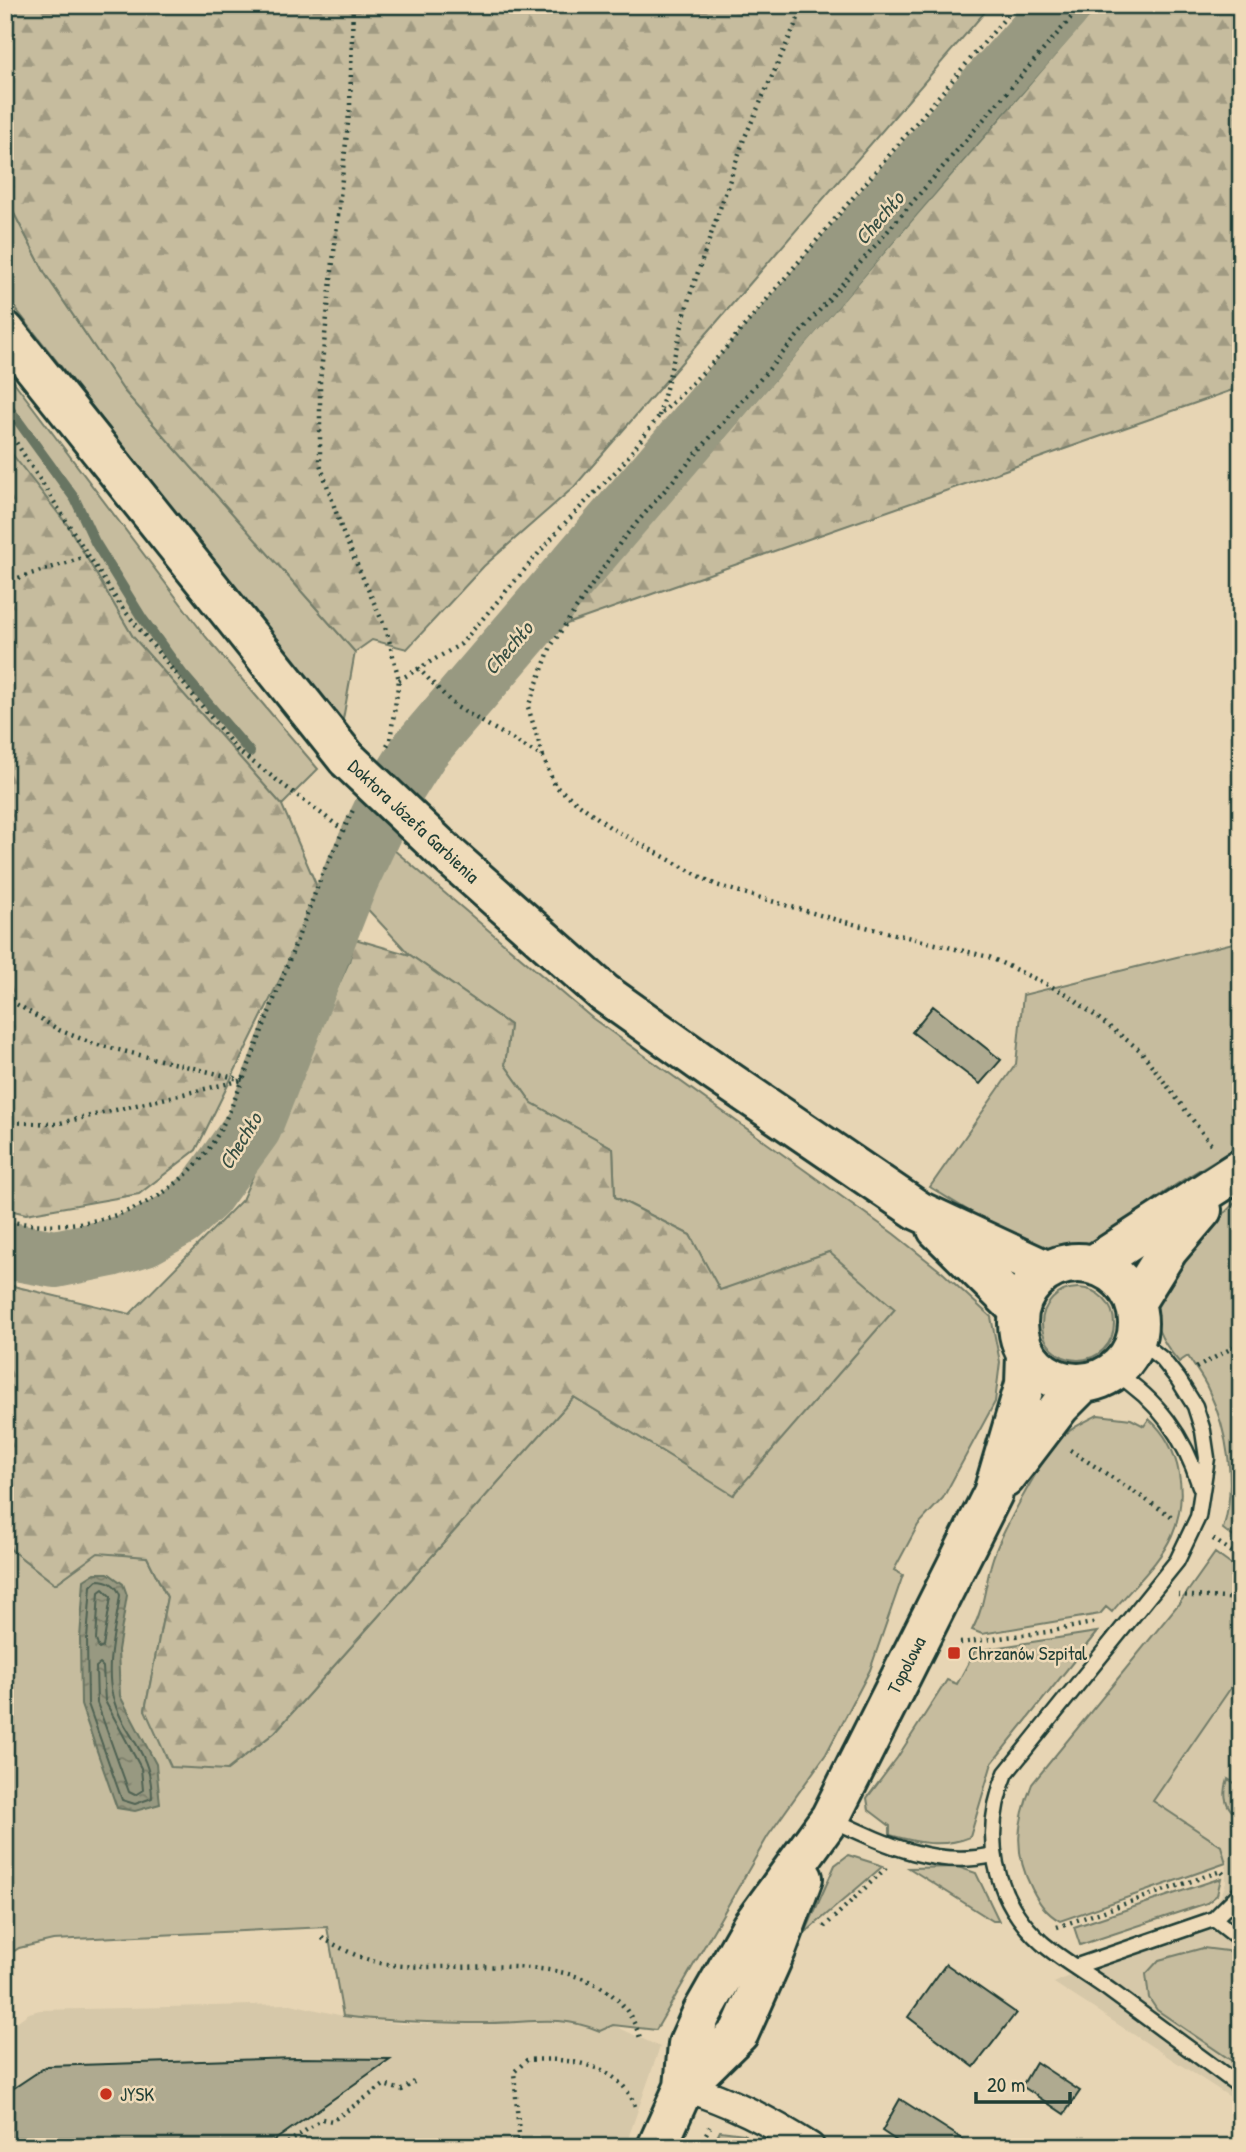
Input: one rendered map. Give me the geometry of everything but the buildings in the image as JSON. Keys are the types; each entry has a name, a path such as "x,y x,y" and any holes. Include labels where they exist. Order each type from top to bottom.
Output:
{"main road":[{"name":"Doktora Józefa Garbienia","path":"5,331 347,759 445,852 604,993 715,1072 919,1211 1048,1271"},
{"path":"1093,1265 1235,1174"},
{"path":"1136,1321 1119,1279 1093,1265 1077,1263 1048,1271 1024,1294 1017,1326 1026,1355 1041,1372 1060,1382 1098,1378 1128,1357 1136,1321 1168,1250 1235,1174"},
{"name":"Doktora Józefa Garbienia","path":"919,1211 1019,1310"},
{"name":"Topolowa","path":"657,2147 684,2087 688,2044 702,2013 751,1927 824,1827 992,1493 1025,1384 1026,1355"},
{"name":"Topolowa","path":"992,1493 1060,1406 1098,1378"}],"street":[{"path":"684,2087 721,2098 759,2114 810,2147"}],"lane":[{"path":"1136,1321 1195,1406 1203,1431 1207,1458 1200,1487 1198,1517 1193,1531 1163,1580 1006,1773 994,1809 993,1855 1012,1909 1044,1944 1241,2087"},
{"path":"1098,1378 1145,1394 1172,1425 1191,1458 1200,1487"},
{"path":"824,1827 918,1855 965,1859 993,1855"},
{"path":"1077,1966 1214,1919 1241,1892"},
{"path":"1214,1919 1241,1940"}],"path":[{"path":"353,5 350,105 320,381 320,464 343,533 387,632 399,680 390,740 384,751"},
{"path":"659,416 689,298 744,139 804,5"},
{"path":"399,680 461,645 562,526 620,467 659,416 719,356 1016,5"},
{"path":"1086,5 1076,12 622,540 551,646 528,707 555,786 611,828 716,885 837,920 989,957 1067,995 1142,1051 1188,1117 1235,1174"},
{"path":"5,425 120,605 239,751 342,829"},
{"path":"5,582 89,556"},
{"path":"418,668 455,706 544,757"},
{"path":"5,1221 71,1225 119,1215 163,1196 201,1159 224,1125 342,829 355,807"},
{"path":"5,997 59,1030 94,1044 243,1080"},
{"path":"5,1122 56,1124 243,1080"},
{"path":"1197,1379 1192,1370 1241,1343"},
{"path":"1066,1448 1193,1531 1213,1539 1241,1558"},
{"path":"1208,1550 1216,1528"},
{"path":"1169,1605 1183,1587"},
{"path":"1177,1595 1241,1599"},
{"path":"960,1643 1047,1632 1104,1620"},
{"path":"814,1936 890,1864"},
{"path":"1046,1919 1057,1927 1221,1871 1241,1892"},
{"path":"322,1938 363,1959 386,1964 415,1967 517,1965 562,1971 603,1989 624,2004 634,2017 640,2038"},
{"path":"520,2147 514,2072 527,2060 557,2060 596,2067 625,2085 637,2112"},
{"path":"282,2147 322,2119 332,2121 384,2085 402,2090 414,2082"}],"shaded area":[{"path":"1241,1673 1241,2104 1054,1983 1210,1909 1221,1896 1226,1883 1226,1863 1153,1801"},
{"path":"291,2004 343,2016 402,2024 514,2023 547,2018 577,2021 600,2030 613,2025 660,2047 625,2147 5,2147 5,2030 29,2013 40,2010"}],"green space":[{"path":"5,5 991,5 574,487 484,566 407,649 372,640 355,652 124,391 46,275 5,196"},
{"path":"1106,5 1241,5 1241,387 561,626 1087,18"},
{"path":"5,196 46,275 124,391 355,652 342,725 5,295"},
{"path":"5,370 206,637 318,769 282,805 133,637 68,526 5,447"},
{"path":"5,445 68,526 133,637 282,805 321,896 196,1150 139,1194 26,1214 5,1209"},
{"path":"387,844 592,1018 894,1234 943,1273 991,1317 1000,1362 995,1402 943,1498 918,1525 894,1570 903,1575 870,1670 826,1754 768,1836 656,2030 613,2025 600,2031 558,2021 434,2022 343,2016 327,1927 53,1940 19,1948 5,1957 5,1545 55,1584 98,1552 147,1557 167,1597 145,1710 227,1770 275,1732 574,1397 734,1495 829,1252 720,1291 690,1235 615,1197 613,1148 532,1103 505,1065 510,1025 410,955 360,901"},
{"path":"355,939 410,955 510,1025 505,1065 532,1103 613,1148 615,1197 690,1235 720,1290 829,1252 895,1309 733,1495 574,1397 275,1732 227,1770 171,1767 145,1710 167,1597 147,1557 98,1553 55,1584 5,1545 5,1284 130,1314 242,1200 349,962"},
{"path":"1241,941 1241,1145 1178,1183 1098,1240 1071,1249 1042,1248 1027,1242 930,1187 1016,1064 1023,995"},
{"path":"1241,1197 1241,1543 1223,1529 1230,1476 1225,1440 1215,1405 1188,1356 1179,1362 1167,1347 1155,1321 1154,1302 1163,1283 1206,1232"},
{"path":"1078,1288 1098,1294 1108,1304 1114,1324 1108,1344 1098,1354 1078,1360 1058,1354 1048,1344 1042,1324 1048,1304 1058,1294"},
{"path":"1098,1415 1131,1419 1144,1426 1149,1419 1168,1443 1175,1458 1181,1489 1177,1520 1167,1545 1112,1612 1106,1607 1100,1614 982,1634 972,1630 980,1612 997,1547 1032,1480 1062,1437"},
{"path":"1215,1553 1241,1572 1241,1673 1153,1801 1221,1846 1226,1863 1060,1921 1037,1899 1022,1862 1020,1824 1032,1784 1181,1601"},
{"path":"1097,1632 992,1763 970,1837 930,1843 890,1835 890,1826 869,1810 867,1798 897,1758 947,1680 957,1684 975,1651"},
{"path":"1228,1779 1241,1787 1241,1818 1231,1811 1226,1802"},
{"path":"848,1855 883,1866 805,1933 835,1865"},
{"path":"958,1867 976,1873 999,1921 993,1921 909,1868"},
{"path":"1221,1878 1217,1895 1207,1903 1080,1945 1074,1927"},
{"path":"1203,1948 1227,1951 1241,1959 1241,2067 1157,2010 1149,1998 1146,1974 1159,1960"},
{"path":"720,2131 744,2134 755,2147 712,2147"}],"water":[{"path":"95,1573 108,1573 123,1584 127,1595 118,1650 120,1696 156,1764 160,1804 135,1811 117,1808 81,1705 80,1639 84,1580"}],"waterway":[{"name":"Chechło","path":"5,1250 55,1259 110,1248 145,1237 179,1218 204,1195 253,1127 350,879 383,809 420,750 980,96 1062,5"},
{"path":"5,403 75,499 95,542 142,618 182,673 250,752"},
{"name":"Chechło","path":"337,859 350,879 364,886"}],"place":[{"name":"Chrzanów Szpital","path":"954,1653"},
{"name":"JYSK","path":"106,2094"}]}
